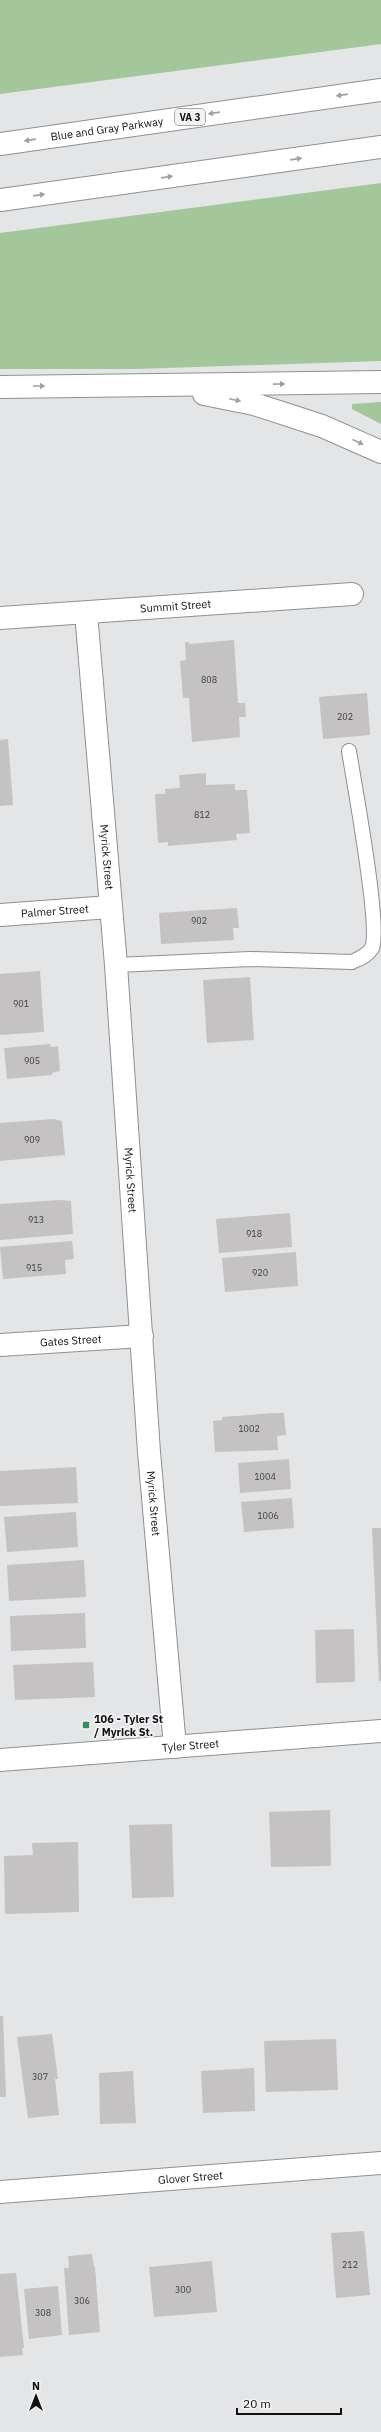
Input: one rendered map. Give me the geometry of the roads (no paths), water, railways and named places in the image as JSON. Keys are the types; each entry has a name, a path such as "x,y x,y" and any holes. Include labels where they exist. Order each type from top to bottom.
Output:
{"main road":[{"name":"Blue and Gray Parkway","path":"0,144 381,90"},
{"path":"0,200 381,147"},
{"path":"0,387 381,382"},
{"path":"142,386 200,393 254,404 322,426 381,452"},
{"name":"Summit Street","path":"0,618 352,594"},
{"name":"Myrick Street","path":"86,613 116,965 149,1452 175,1747"},
{"name":"Palmer Street","path":"0,915 110,907"},
{"name":"Gates Street","path":"0,1345 142,1336"},
{"name":"Tyler Street","path":"0,1760 381,1731"},
{"name":"Glover Street","path":"0,2192 381,2163"}],"lane":[{"path":"116,965 250,959 352,962 364,956 372,947 375,929 368,863 349,751"}],"place":[{"name":"106 - Tyler St / Myrick St.","path":"86,1725"}]}
